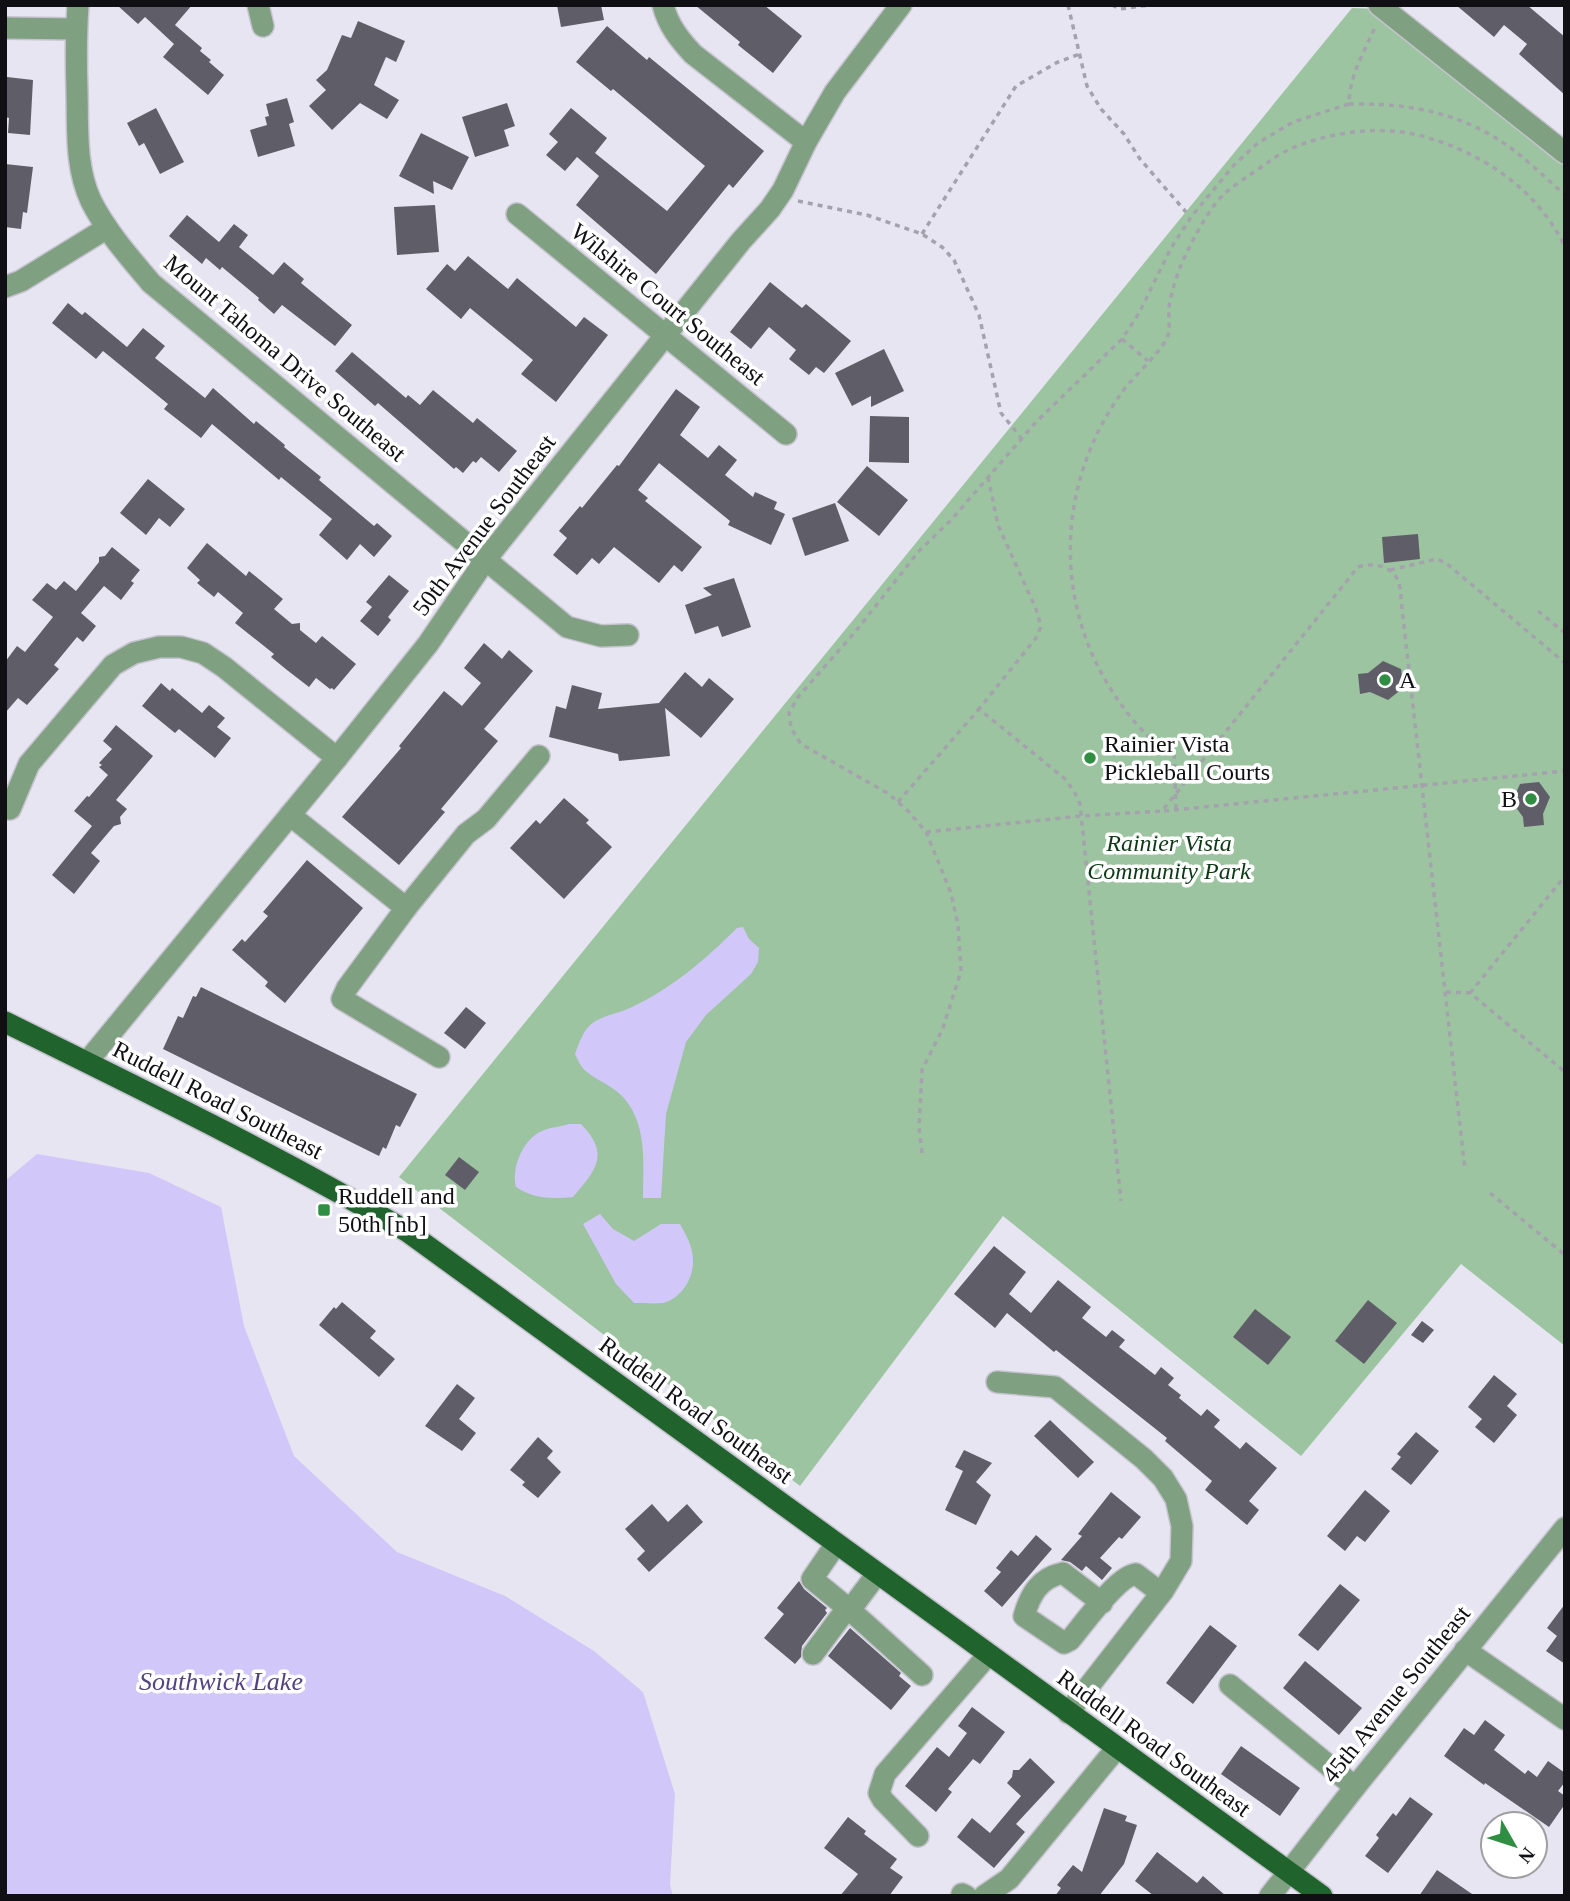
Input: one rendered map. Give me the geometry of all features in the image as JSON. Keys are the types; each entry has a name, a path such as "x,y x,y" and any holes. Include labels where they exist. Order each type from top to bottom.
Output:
{"main road":[{"name":"Ruddell Road Southeast","path":"5,1022 335,1189 408,1232 1116,1749 1322,1896"}],"street":[{"name":"Mount Tahoma Drive Southeast","path":"78,5 78,144 82,176 92,202 107,228 151,283 567,627 601,636 628,635"},
{"path":"663,5 666,18 678,38 693,54 806,142"},
{"name":"50th Avenue Southeast","path":"87,1062 337,758 428,644 486,559 769,209 783,190 806,142 835,92 901,5"},
{"path":"1381,7 1565,153"},
{"path":"5,28 76,29"},
{"name":"Wilshire Court Southeast","path":"517,214 786,435"},
{"path":"5,287 21,281 107,228"},
{"path":"10,809 29,764 113,666 134,653 159,647 181,647 203,653 337,758"},
{"path":"439,1057 342,999 347,988 406,908 466,834 486,819 539,756"},
{"path":"290,816 406,908"},
{"path":"997,1382 1055,1387 1144,1459 1163,1478 1176,1499 1182,1527 1181,1560 1161,1593 1068,1713"},
{"name":"45th Avenue Southeast","path":"1270,1896 1354,1787 1565,1528"},
{"path":"836,1544 812,1579 922,1675"},
{"path":"813,1654 877,1574"},
{"path":"1102,1603 1129,1575 1136,1574 1161,1593"},
{"path":"1465,1650 1565,1719"},
{"path":"918,1836 879,1793 885,1774 988,1655"},
{"path":"1230,1685 1354,1787"},
{"path":"970,1895 1009,1880 1116,1749"}],"path":[{"path":"1068,5 1087,86 1101,109 1124,134 1140,159 1186,212"},
{"path":"1112,5 1120,9 1149,5"},
{"path":"1349,104 1354,73 1381,7"},
{"path":"922,234 1016,86 1058,62 1080,54"},
{"path":"922,1153 919,1128 922,1069 943,1028 961,971 960,936 951,893 926,832 898,802 889,794 801,744 791,728 789,713 798,697 855,632 919,551 952,519 1021,439 1122,338 1139,313 1166,257 1191,217 1234,165 1258,143 1293,122 1349,104 1399,106 1433,111 1467,122 1496,138 1565,195"},
{"path":"1176,809 1174,745 1164,746 1157,743 1118,701 1103,678 1081,626 1070,562 1073,509 1087,460 1105,419 1120,394 1168,337 1169,307 1177,279 1187,251 1210,212 1224,194 1287,150 1317,139 1356,132 1394,132 1420,135 1451,145 1487,163 1524,190 1544,214 1565,247"},
{"path":"796,201 867,215 922,234 942,247 954,260 979,315 1001,413 1021,439"},
{"path":"1122,338 1148,360"},
{"path":"898,802 979,709 1036,638 1041,626 998,525 988,476"},
{"path":"1162,811 1358,566 1366,564 1390,570 1437,559 1446,563 1565,663"},
{"path":"1390,570 1398,580 1401,599 1465,1170"},
{"path":"1538,611 1565,633"},
{"path":"979,709 1063,778 1080,804 1121,1201"},
{"path":"926,832 1565,771"},
{"path":"1470,993 1565,876"},
{"path":"1445,992 1470,993 1565,1072"},
{"path":"1490,1194 1565,1255"}],"green space":[{"name":"Rainier Vista Community Park","path":"1352,8 1383,9 1565,166 1565,1346 1461,1264 1301,1456 1003,1216 800,1486 399,1177"}],"water":[{"path":"743,927 749,939 759,948 758,962 751,974 706,1015 686,1042 666,1114 661,1198 643,1198 642,1145 637,1120 623,1097 583,1068 575,1054 590,1025 660,992 700,962 737,928"},
{"path":"581,1124 590,1135 598,1153 594,1170 573,1197 536,1196 516,1187 517,1163 529,1140 545,1130"},
{"name":"Southwick Lake","path":"37,1154 149,1173 221,1207 244,1326 294,1456 397,1552 505,1596 594,1651 643,1692 675,1794 670,1885 673,1896 5,1896 5,1181"},
{"path":"600,1214 613,1229 634,1241 661,1224 680,1224 693,1255 691,1274 681,1292 663,1303 634,1303 616,1284 583,1224"}],"building":[{"path":"117,5 192,5 175,25 202,48 200,51 224,75 208,95 163,57 174,44 145,17 138,24"},
{"path":"557,5 601,5 604,20 561,27"},
{"path":"695,5 764,5 802,36 773,73"},
{"path":"1456,5 1527,5 1565,37 1565,95 1519,54 1527,44 1504,25 1494,37"},
{"path":"358,21 405,41 396,62 386,57 374,85 399,100 387,119 360,103 332,130 309,106 326,90 316,80 327,70 342,35 351,38"},
{"path":"607,26 764,151 733,188 729,184 656,274 576,205 599,176 577,157 565,171 546,155 558,142 549,134 571,108 607,138 595,153 667,211 705,166 613,89 611,91 576,62"},
{"path":"7,77 33,80 30,135 8,133 9,118 5,117"},
{"path":"287,98 294,122 289,124 295,146 258,157 250,130 267,125 265,117 269,116 266,104"},
{"path":"507,103 515,126 504,130 509,146 475,157 462,117"},
{"path":"156,108 184,162 160,174 144,143 139,146 127,123"},
{"path":"421,133 469,157 452,190 433,181 434,194 399,176"},
{"path":"5,164 33,167 27,213 23,212 21,229 5,227"},
{"path":"435,205 439,252 397,255 394,207"},
{"path":"187,215 219,242 234,224 248,235 239,247 273,275 284,262 304,279 301,283 352,325 335,346 282,305 274,314 222,267 220,270 206,258 202,264 169,236"},
{"path":"468,256 508,289 517,278 576,327 584,317 608,335 556,402 521,374 533,360 470,308 461,319 426,289 447,264 455,271"},
{"path":"770,282 802,308 806,304 851,341 824,373 816,367 809,375 789,359 796,350 769,327 751,349 730,332"},
{"path":"68,303 82,315 85,312 127,347 143,328 165,346 155,358 205,398 213,388 254,424 256,421 285,445 284,447 321,477 319,480 374,526 377,523 392,536 374,557 360,544 347,560 319,535 332,519 281,477 279,480 212,424 201,438 164,409 168,404 103,351 96,359 52,323"},
{"path":"884,349 904,391 871,407 871,396 852,406 835,373"},
{"path":"352,352 406,398 408,395 420,405 433,390 473,423 477,418 517,451 499,472 481,457 476,463 473,461 463,473 456,467 454,469 378,403 375,406 335,371"},
{"path":"676,389 700,407 680,435 708,458 719,445 737,460 725,475 753,497 755,492 777,502 774,509 785,514 771,545 728,525 730,521 659,463 638,490 648,498 645,501 702,547 682,572 674,565 659,583 614,547 599,564 592,558 577,575 553,555 567,538 559,531 617,465 619,466"},
{"path":"870,416 909,417 909,463 869,462"},
{"path":"867,466 908,500 879,536 837,502"},
{"path":"148,479 185,509 170,527 159,518 146,535 120,513"},
{"path":"835,503 849,541 805,556 792,518"},
{"path":"1418,534 1420,559 1384,563 1382,537"},
{"path":"207,543 246,576 249,571 283,599 274,609 292,624 300,623 300,630 316,643 322,636 356,664 334,690 316,678 309,687 287,670 271,657 274,654 235,623 243,613 218,592 214,597 197,583 200,580 187,568"},
{"path":"112,547 140,570 131,581 134,583 121,600 104,586 81,613 96,626 83,642 77,637 54,665 59,669 27,705 18,698 5,713 5,662 17,646 25,652 53,617 32,600 47,583 56,590 64,581 76,591 99,562 99,557 105,556"},
{"path":"389,575 409,591 388,617 391,620 378,636 360,621 372,607 366,602"},
{"path":"734,578 751,627 722,637 718,626 695,634 685,605 712,595 703,588"},
{"path":"484,643 502,659 509,650 533,671 484,729 498,741 441,809 445,812 399,865 342,817 401,748 399,746 444,691 462,706 481,683 464,668"},
{"name":"A","path":"1383,661 1401,669 1403,688 1388,700 1370,692 1360,694 1358,674 1368,673"},
{"path":"685,672 702,687 709,678 734,699 701,738 665,708 670,756 619,761 618,754 549,737 556,706 566,709 572,685 602,693 598,709 659,703"},
{"path":"161,683 170,691 172,688 202,713 209,705 225,718 217,727 231,738 215,758 179,729 175,733 142,706"},
{"path":"116,725 153,756 116,800 127,809 120,817 121,824 114,826 91,853 100,861 74,894 52,875 92,826 74,811 108,775 99,767 102,765 99,763 112,749 103,741"},
{"name":"B","path":"1539,782 1550,797 1543,814 1544,825 1524,827 1523,817 1512,802 1520,784"},
{"path":"564,798 589,820 586,823 612,847 564,899 510,848 536,820 540,824"},
{"path":"307,860 363,908 285,1003 265,986 268,982 232,950 242,939 245,942 268,916 263,912"},
{"path":"201,987 417,1094 400,1127 396,1125 386,1149 383,1147 379,1156 163,1049 178,1016 183,1018 193,996 196,997"},
{"path":"466,1007 486,1023 465,1049 444,1033"},
{"path":"459,1157 479,1172 465,1190 445,1175"},
{"path":"994,1246 1026,1272 1009,1294 1031,1313 1058,1280 1091,1307 1082,1318 1106,1337 1112,1330 1125,1340 1119,1347 1155,1375 1161,1367 1174,1378 1168,1385 1181,1395 1179,1398 1201,1416 1207,1409 1220,1420 1214,1427 1240,1449 1246,1442 1277,1468 1249,1501 1259,1510 1247,1525 1205,1490 1212,1481 1165,1441 1167,1438 1056,1350 1054,1352 1007,1313 995,1328 954,1294"},
{"path":"1368,1300 1397,1323 1364,1364 1335,1341"},
{"path":"342,1302 376,1331 370,1338 395,1359 379,1377 319,1325 334,1307 336,1309"},
{"path":"1255,1309 1291,1337 1268,1365 1233,1337"},
{"path":"1422,1321 1434,1330 1423,1343 1411,1335"},
{"path":"1494,1375 1517,1394 1507,1406 1517,1415 1494,1443 1475,1427 1482,1419 1468,1407"},
{"path":"457,1384 475,1398 459,1419 476,1433 462,1451 425,1426"},
{"path":"1050,1420 1094,1462 1078,1478 1034,1436"},
{"path":"1416,1432 1439,1451 1411,1485 1391,1469 1401,1457 1397,1454"},
{"path":"538,1437 553,1451 547,1458 561,1472 538,1498 522,1485 525,1482 510,1470"},
{"path":"964,1450 992,1463 976,1482 991,1495 976,1525 945,1510 963,1471 955,1467"},
{"path":"1365,1490 1390,1511 1365,1542 1357,1536 1345,1551 1327,1536"},
{"path":"1111,1492 1141,1517 1122,1539 1119,1537 1100,1558 1112,1568 1102,1580 1086,1566 1082,1571 1070,1562 1061,1560 1082,1536 1078,1534"},
{"path":"652,1504 668,1522 687,1504 703,1522 649,1572 637,1559 645,1551 625,1529"},
{"path":"1036,1535 1052,1549 1002,1607 984,1591 1001,1572 996,1568 1011,1550 1018,1556"},
{"path":"799,1581 804,1589 827,1608 827,1613 802,1646 801,1657 795,1664 764,1638 784,1614 777,1608"},
{"path":"1340,1584 1360,1600 1318,1651 1298,1635"},
{"path":"1565,1604 1565,1664 1546,1651 1557,1636 1547,1628"},
{"path":"1210,1625 1237,1646 1193,1704 1166,1683"},
{"path":"850,1628 901,1673 899,1676 911,1686 891,1710 828,1656"},
{"path":"1305,1661 1362,1708 1339,1735 1283,1688"},
{"path":"972,1707 1005,1732 980,1764 973,1759 948,1789 952,1792 936,1812 905,1786 937,1747 949,1757 967,1733 958,1726"},
{"path":"1485,1720 1505,1735 1494,1750 1525,1774 1528,1770 1537,1777 1548,1761 1565,1773 1565,1782 1558,1791 1565,1796 1565,1804 1549,1827 1549,1810 1524,1810 1444,1756 1464,1728 1474,1735"},
{"path":"1241,1746 1300,1788 1280,1816 1221,1774"},
{"path":"1030,1758 1055,1782 1016,1824 1025,1832 994,1868 957,1837 972,1818 990,1833 1021,1796 1007,1783 1013,1770 1019,1770"},
{"path":"1410,1797 1433,1814 1388,1873 1365,1856 1379,1838 1376,1835 1393,1813 1396,1816"},
{"path":"1104,1808 1127,1816 1125,1821 1137,1825 1124,1864 1099,1896 1055,1896 1061,1888 1057,1885 1073,1865 1082,1872"},
{"path":"848,1817 866,1831 864,1834 897,1859 890,1868 903,1877 889,1896 840,1896 858,1874 824,1848"},
{"path":"1157,1852 1197,1883 1203,1876 1226,1896 1154,1896 1135,1881"},
{"path":"1437,1870 1475,1896 1419,1896"}],"place":[{"name":"A","path":"1385,680"},
{"name":"Rainier Vista Pickleball Courts","path":"1090,758"},
{"name":"B","path":"1531,799"},
{"name":"Ruddell and 50th [nb]","path":"324,1210"}]}
